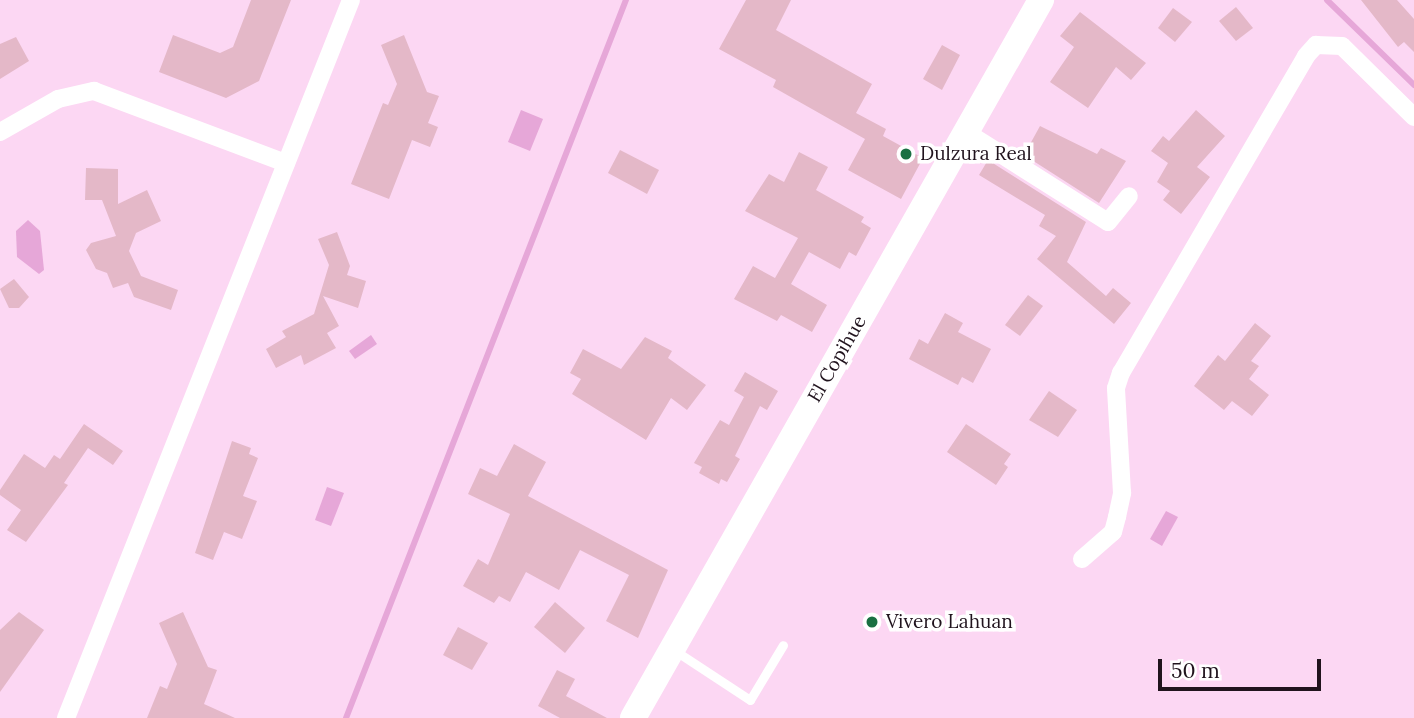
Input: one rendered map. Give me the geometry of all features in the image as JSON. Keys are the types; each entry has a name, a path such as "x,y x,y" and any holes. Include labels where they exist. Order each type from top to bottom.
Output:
{"main road":[{"name":"El Copihue","path":"633,718 1041,0"}],"street":[{"path":"66,718 351,0"},
{"path":"1082,559 1113,532 1118,517 1122,494 1116,388 1121,373 1306,56 1316,45 1342,46 1414,117"},
{"path":"0,132 58,99 94,92 286,163"},
{"path":"966,132 1108,222 1129,196"}],"lane":[{"path":"672,649 750,700 783,645"}],"shaded area":[{"path":"521,110 543,119 530,151 508,142"},
{"path":"28,220 40,231 44,270 39,274 17,257 16,231"},
{"path":"371,335 377,344 355,359 349,351"},
{"path":"327,487 344,493 331,526 315,520"},
{"path":"1166,511 1178,517 1162,546 1150,539"}],"building":[{"path":"251,0 291,0 259,81 226,98 159,72 173,35 220,53 233,47"},
{"path":"746,0 791,0 776,30 872,84 856,113 886,129 883,136 923,158 901,199 848,170 865,139 773,87 776,80 719,49"},
{"path":"1361,0 1397,0 1414,19 1414,52 1404,42 1398,47"},
{"path":"1236,7 1253,28 1236,41 1219,21"},
{"path":"1173,8 1192,22 1175,42 1158,28"},
{"path":"1080,12 1146,63 1131,80 1116,67 1088,108 1050,82 1074,47 1060,36"},
{"path":"404,35 427,92 439,96 428,123 438,127 430,147 412,140 389,199 351,184 383,103 388,105 397,84 381,45"},
{"path":"16,37 29,61 0,79 0,44"},
{"path":"942,45 960,55 942,90 923,79"},
{"path":"1196,110 1225,136 1197,167 1210,177 1181,214 1163,200 1170,191 1157,182 1168,163 1151,151 1163,136 1169,141"},
{"path":"1040,126 1097,154 1101,148 1126,161 1099,203 1024,155"},
{"path":"620,150 659,170 647,194 608,173"},
{"path":"799,152 828,167 816,190 864,217 861,222 871,228 856,256 849,252 840,269 809,252 791,284 827,305 812,332 781,315 777,321 734,299 753,266 775,278 798,238 745,211 769,174 784,182"},
{"path":"988,160 1086,222 1067,262 1106,296 1113,288 1131,303 1114,324 1037,259 1056,236 1039,226 1045,215 979,175"},
{"path":"86,168 118,169 118,204 147,190 161,221 136,233 129,251 141,276 178,290 171,310 134,297 128,283 113,288 107,273 96,269 86,250 91,243 116,236 102,200 85,200"},
{"path":"337,232 350,266 347,275 366,281 358,308 323,296 339,326 327,333 336,348 304,365 301,355 276,368 266,349 286,337 282,331 314,314 329,265 318,239"},
{"path":"14,279 29,297 19,308 9,308 0,289"},
{"path":"1028,295 1043,306 1020,336 1005,325"},
{"path":"945,313 963,323 958,332 991,349 973,383 962,377 958,385 909,359 919,339 928,344"},
{"path":"1255,323 1271,336 1251,361 1259,366 1249,379 1269,395 1252,416 1232,401 1224,410 1194,386 1218,355 1225,361"},
{"path":"645,337 672,351 668,358 706,385 687,410 671,398 646,440 572,394 581,379 570,373 583,349 621,369"},
{"path":"745,372 778,391 767,410 760,406 735,456 740,459 727,482 721,479 719,484 699,473 702,467 694,463 720,420 729,425 744,397 734,391"},
{"path":"1049,391 1077,410 1058,437 1029,420"},
{"path":"84,424 123,451 113,465 88,448 64,483 68,485 26,542 7,530 21,510 0,495 0,490 24,454 45,468 54,455 60,459"},
{"path":"966,424 1011,454 1004,464 1008,467 996,485 947,452"},
{"path":"232,441 251,448 249,454 258,458 243,496 257,501 242,539 224,532 213,560 195,553"},
{"path":"514,444 546,462 528,496 668,570 638,638 606,621 629,575 580,550 559,590 526,572 510,602 499,596 494,603 463,586 478,559 488,565 510,514 468,494 480,468 497,476"},
{"path":"555,602 585,628 565,653 534,627"},
{"path":"19,612 44,630 0,692 0,630"},
{"path":"183,612 208,667 217,670 204,704 235,718 147,718 160,686 167,689 177,664 159,623"},
{"path":"458,627 488,643 472,670 443,655"},
{"path":"557,670 575,679 566,696 607,718 560,718 538,706"}],"waterway":[{"path":"346,718 626,0"},
{"path":"1327,0 1414,85"}],"place":[{"name":"Dulzura Real","path":"906,154"},
{"name":"Vivero Lahuan","path":"872,622"}]}
